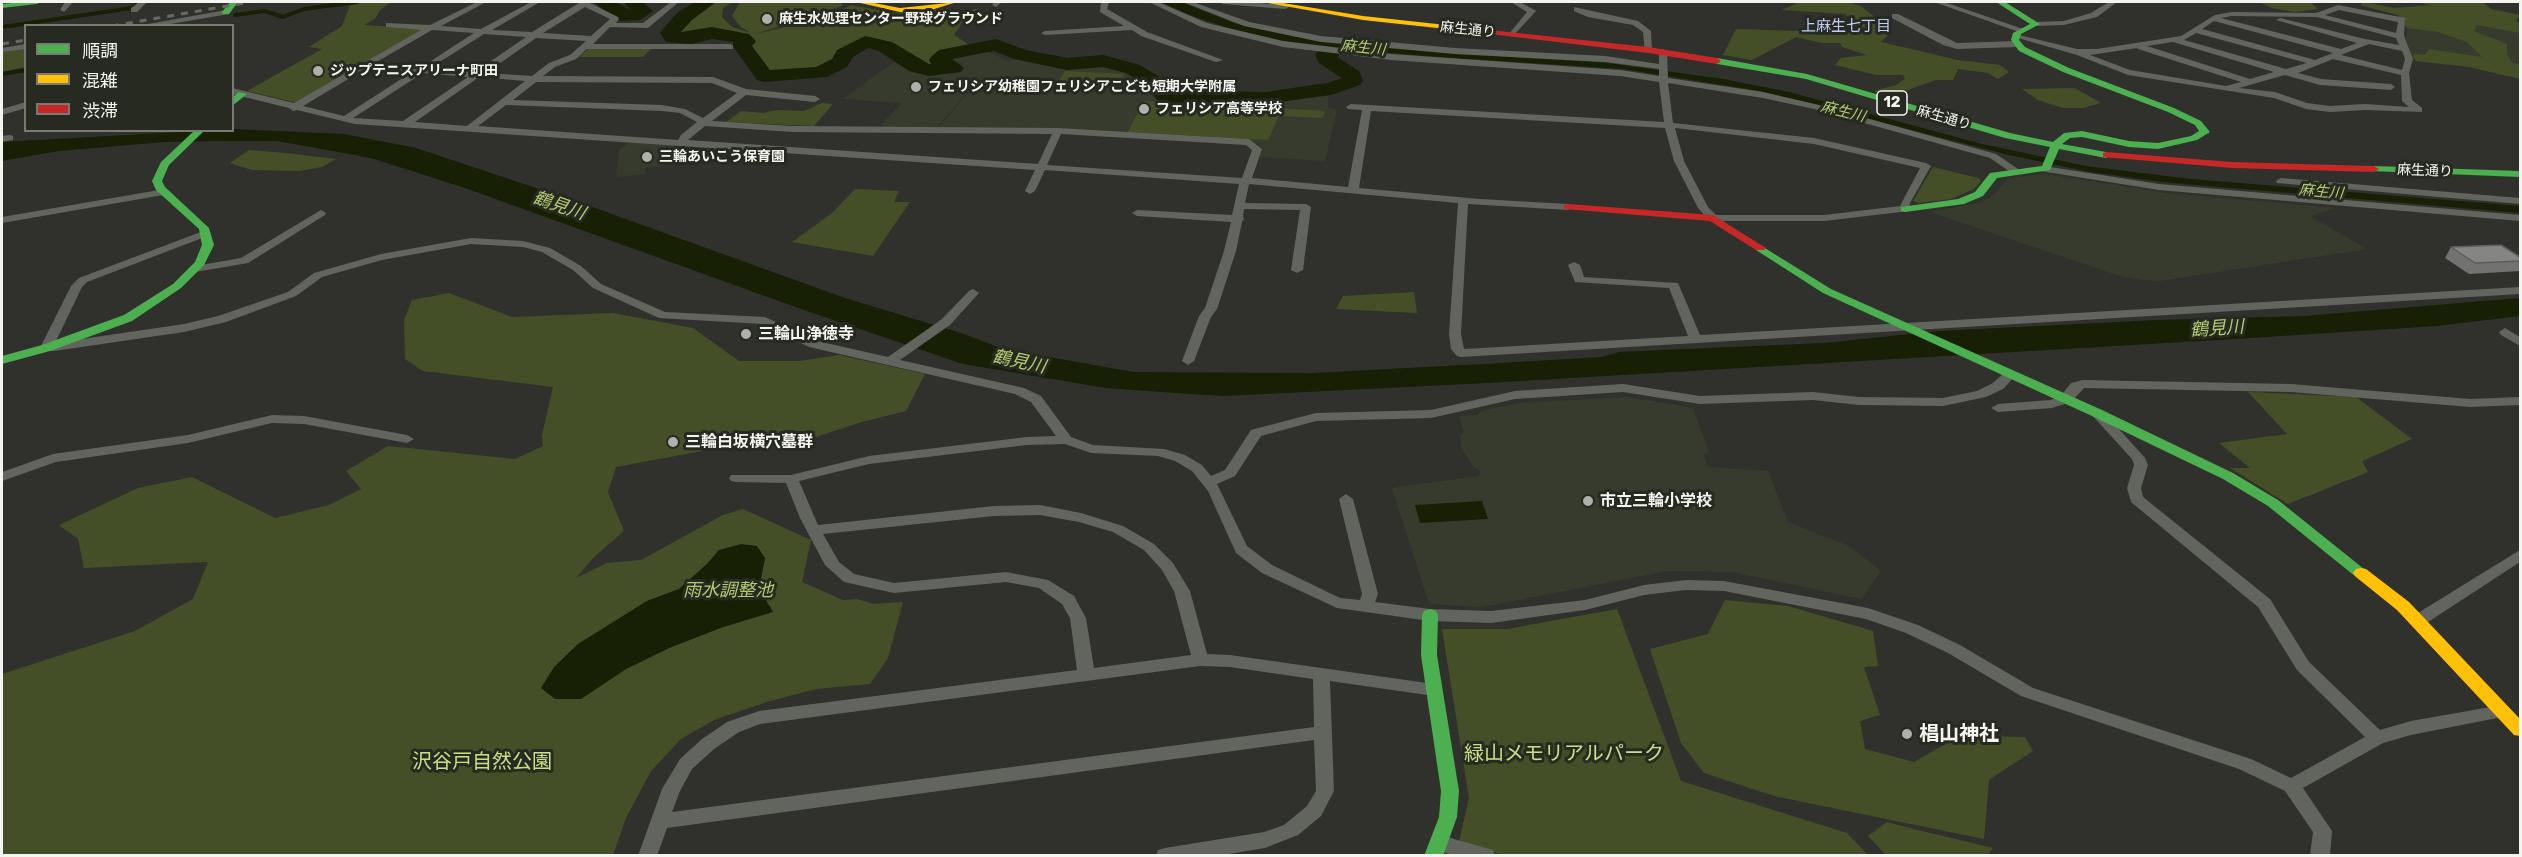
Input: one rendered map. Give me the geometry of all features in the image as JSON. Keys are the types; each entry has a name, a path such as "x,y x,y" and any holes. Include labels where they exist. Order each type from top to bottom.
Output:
{"street":[{"path":"2,6 37,2"},
{"path":"64,10 69,2"},
{"path":"134,10 142,2"},
{"path":"294,108 430,28 482,2"},
{"path":"345,119 483,31 536,2"},
{"path":"406,124 584,2 615,19 589,42 502,102 471,128"},
{"path":"610,25 645,26 675,2"},
{"path":"860,2 900,10 931,8 953,2"},
{"path":"1105,2 1103,10 1131,28 1188,51 1219,60"},
{"path":"1153,2 1204,25 1283,44 1391,57 1663,72"},
{"path":"1188,2 1247,24 1321,39 1455,51 1605,59 1816,107 1993,156 2016,171"},
{"path":"1223,2 1287,7"},
{"name":"麻生通り","path":"1266,2 1287,7 1663,52 1799,75 2049,160 2137,159 2267,166 2520,174"},
{"path":"1512,35 1532,11 1515,2"},
{"path":"1938,2 2018,37 2077,52 2116,69 2226,89 2275,95 2306,106 2330,109 2365,107 2419,110 2407,101 2405,73 2409,58 2400,36 2404,17 2338,7 2317,15"},
{"path":"2000,2 2036,24 2064,23 2094,15 2114,2"},
{"path":"150,24 230,7"},
{"path":"216,24 230,7"},
{"path":"1577,9 1591,15 1635,23 1647,31 1648,50"},
{"path":"2077,52 2138,46 2184,38 2212,18 2232,14 2317,15 2400,36"},
{"path":"1895,16 1946,43 1957,46 2018,37 2036,24"},
{"path":"2268,16 2365,42 2405,49"},
{"path":"2212,18 2405,73"},
{"path":"389,25 534,35 589,42 730,47"},
{"path":"1046,33 1131,28"},
{"path":"2195,30 2316,63"},
{"path":"2018,37 2022,49 2066,70 2171,110 2198,123 2205,132 2176,143 2144,146 2074,134 2061,137 2049,160"},
{"path":"2174,40 2320,82 2391,87"},
{"path":"2226,89 2299,70 2365,42"},
{"path":"2,50 24,46"},
{"path":"2138,46 2251,82"},
{"path":"1663,52 1663,72 1670,126 1682,170 1703,208 1713,218 1805,279 1907,328 2097,413 2228,476 2273,503 2360,570 2419,620 2520,730"},
{"path":"365,66 534,79 713,80 744,92 815,99"},
{"path":"683,141 684,137 744,92"},
{"path":"236,96 345,119 1042,166 1246,181 1463,201 1713,218 1824,218 1905,209 1970,198 1985,189 1994,175 2016,171 2049,160 2159,187 2520,218"},
{"path":"502,102 662,108 682,111 704,121 726,125 792,129 1058,131 1249,142 1257,149 1246,181 1239,219 1211,309 1205,316 1188,361"},
{"path":"2,112 24,106"},
{"path":"1351,107 1670,126 1814,141 1926,166 1905,203 1905,209"},
{"path":"1353,190 1367,108"},
{"path":"1030,191 1058,131"},
{"path":"2,360 46,348 128,318 172,290 195,269 206,251 206,233 202,225 158,185 160,170 199,132"},
{"path":"2267,166 2296,198"},
{"path":"2283,183 2520,201"},
{"path":"2,220 165,192"},
{"path":"1463,201 1455,334 1457,349 1461,353 2520,291"},
{"path":"1241,206 1306,207 1297,270"},
{"path":"195,269 244,261 321,213"},
{"path":"1137,213 1239,219"},
{"path":"46,348 76,286 83,280 206,233"},
{"path":"46,348 184,328 222,319 292,294 318,275 381,257 488,240 546,249 577,268 597,286 663,315 765,321 813,344 1019,391 1036,399 1066,440"},
{"path":"1574,265 1579,280 1674,285 1696,340"},
{"path":"891,361 939,326 972,292"},
{"path":"2505,332 2520,342"},
{"path":"1209,482 1230,473 1256,433 1316,417 1431,414 1515,395 1623,388 1701,400 1799,396 1943,402 1981,394 1998,386 2011,374"},
{"path":"1998,408 2052,404 2066,399 2076,386 2094,384 2291,388 2470,403 2520,401"},
{"path":"2097,413 2138,458 2141,465 2134,488 2136,500 2264,603 2304,666 2377,738"},
{"path":"2,477 53,458 188,439 272,419 304,420 407,440"},
{"path":"736,478 791,479 869,460 1027,441 1066,440 1091,449 1159,452 1180,458 1197,468 1209,482 1227,514 1241,549 1252,558 1337,603 1430,615 1491,617 1585,605 1644,590 1686,585 1724,586 1857,612 1912,629 1954,649 2027,693 2245,764 2291,786 2323,831 2320,855"},
{"path":"791,479 813,530 833,565 849,578 869,585 894,588 1006,577 1042,584 1068,600 1078,618 1086,673"},
{"path":"1346,499 1370,594 1365,607"},
{"path":"813,530 993,511 1041,510 1081,518 1118,529 1149,548 1168,567 1182,591 1200,660"},
{"path":"2419,620 2520,555"},
{"path":"1430,615 1429,655 1448,765 1450,791 1448,817 1437,849 1486,855"},
{"path":"647,855 671,789 686,764 708,744 733,727 759,718 1086,673 1200,660 1230,661 1434,690"},
{"path":"1165,855 1265,840 1291,830 1314,811 1325,791 1321,674"},
{"path":"2291,786 2377,738 2411,728 2502,711"},
{"path":"660,821 1323,732"}],"shaded area":[{"path":"2414,11 2520,33 2520,78 2468,66 2413,61 2406,40 2408,21"},
{"name":"フェリシア幼稚園フェリシアこども短期大学附属","path":"984,50 999,57 936,128 883,128 881,125 902,103 843,99 894,62 914,71 932,74 955,73 961,70 963,64 951,59"},
{"name":"フェリシア高等学校","path":"999,57 1008,61 1015,59 1066,67 1096,64 1106,66 1129,74 1146,84 1158,98 1168,100 1267,102 1328,94 1328,107 1337,110 1325,161 1259,157 1262,149 1258,144 1248,140 938,128"},
{"name":"三輪あいこう保育園","path":"631,141 677,145 675,164 646,168 645,174 616,177 619,150"},
{"path":"2045,174 2166,193 2336,208 2310,216 2367,249 2160,281 2143,280 2123,277 1930,212 1982,202 1995,194 2008,178"},
{"name":"市立三輪小学校","path":"1626,397 1693,408 1709,452 1703,454 1708,467 1768,471 1788,522 1849,546 1881,571 1861,599 1732,572 1667,571 1482,607 1429,604 1392,488 1479,476 1480,471 1473,466 1461,448 1460,436 1464,432 1459,416 1478,415 1481,411 1519,403"}],"green space":[{"name":"ジップテニスアリーナ町田","path":"366,2 391,2 380,10 375,19 364,25 425,29 298,103 247,91 322,49 309,47 342,26 350,5"},
{"path":"708,2 733,2 723,8 722,17 732,27 751,33 741,27 732,16 740,2 842,2 842,6 755,34 828,17 851,5 893,13 949,8 944,13 956,14 979,8 962,23 954,35 971,46 935,57 936,62 948,67 925,68 916,65 914,58 894,55 883,42 865,39 844,48 829,65 818,71 793,75 767,75 755,70 749,63 752,48 746,46 750,40 709,32 694,36 680,36 679,32 689,17"},
{"path":"1799,2 1849,2 1861,6 1892,31 1881,42 1958,60 2000,65 2009,72 1998,79 1988,73 1958,69 1953,80 1936,80 1888,97 1874,91 1896,85 1905,79 1903,75 1876,75 1835,65 1841,58 1867,55 1842,47 1840,43 1822,43 1796,37 1752,60 1723,55 1736,29 1860,33 1856,24 1845,14 1782,10"},
{"path":"2259,2 2310,2 2318,9 2295,12 2272,8"},
{"path":"2364,2 2394,8 2430,5 2417,2 2483,2 2491,9 2520,15 2516,21 2520,23 2520,33 2477,25 2474,31 2507,44 2507,54 2512,62 2520,65 2520,79 2469,67 2416,61 2412,54 2425,55 2429,49 2482,57 2467,42 2438,32 2408,28 2402,24 2398,15 2360,5"},
{"path":"591,47 652,48 643,57 579,57"},
{"path":"24,48 24,67 2,72 2,52"},
{"path":"1065,71 1124,74 1118,86 1058,82"},
{"path":"2075,88 2101,103 2083,108 2062,108 2038,100 2022,89"},
{"path":"1144,101 1325,111 1323,118 1279,116 1268,140 1128,132"},
{"path":"822,103 833,104 814,126 726,122 741,111 763,113 777,110 804,111"},
{"path":"249,150 336,159 322,167 300,171 252,170 230,163"},
{"path":"1933,167 1978,178 1981,181 1974,189 1951,199 1919,203 1913,201"},
{"path":"855,189 899,191 894,202 910,202 873,256 792,242 832,213"},
{"path":"1414,292 1417,313 1336,309 1343,296"},
{"name":"沢谷戸自然公園","path":"449,293 512,317 613,313 693,328 739,361 800,361 839,355 925,374 906,411 862,422 782,448 729,446 616,467 608,492 624,531 593,558 576,578 607,563 641,560 723,515 743,509 811,540 802,582 843,600 857,599 874,604 903,602 888,658 870,684 816,689 770,701 714,720 681,739 651,771 626,818 613,855 2,856 2,674 135,631 193,599 208,562 84,568 78,539 59,525 138,488 192,477 275,518 329,505 361,489 346,471 388,446 515,459 543,446 542,435 553,387 423,371 405,359 404,320 412,300","holes":["719,550 765,558 760,583 764,597 773,612 723,627 669,648 626,669 581,699 578,644 647,601 679,589"]},
{"path":"2248,392 2356,397 2412,439 2362,461 2368,472 2288,504 2230,468 2250,468 2219,443 2287,434"},
{"path":"1725,600 1788,606 1873,631 1878,666 1864,667 1880,715 1860,721 1865,749 1914,762 1954,739 1970,736 2025,737 2033,751 1989,780 1984,839 1774,796 1704,773 1681,743 1650,649 1708,634"},
{"name":"緑山メモリアルパーク","path":"1617,609 1681,781 1847,833 1868,855 1506,856 1459,842 1469,798 1442,629 1507,629"},
{"path":"1887,822 1993,848 1988,855 1886,855 1868,836"}],"water":[{"name":"麻生川","path":"1161,2 1181,2 1234,23 1299,37 1444,53 1608,63 1723,79 1789,92 1982,144 2086,166 2191,179 2520,206 2520,213 2162,182 2090,172 2009,155 1760,91 1623,69 1309,46 1245,34 1187,14"},
{"name":"鶴見川","path":"234,129 344,134 416,148 584,204 845,298 964,334 1003,349 1134,372 1312,373 1483,364 1602,357 1619,352 1824,343 1939,331 2158,320 2303,316 2520,298 2520,316 2437,326 1487,383 1224,396 1105,388 963,364 801,309 465,188 371,158 277,141 219,141 164,142 59,151 2,161 2,142 180,132 234,132"},
{"path":"1482,501 1488,519 1420,523 1415,505"},
{"name":"雨水調整池","path":"741,544 757,546 765,558 760,583 764,597 773,612 723,627 669,648 626,669 581,699 555,699 541,688 554,667 578,644 647,601 679,589 719,550"}],"building":[{"path":"2501,245 2520,257 2520,261 2475,263 2451,247"}],"waterway":[{"path":"235,15 264,11 283,17 304,9 357,2"},
{"path":"603,2 622,15 633,16 644,11 634,4"},
{"path":"707,2 685,16 670,33 673,38 691,38 712,33 742,38 746,41 742,45 764,76 774,77 820,73 840,63 844,54 865,42 885,46 916,67 929,70 954,68 939,60 946,54 996,45 1021,55 1067,64 1103,61 1133,69 1151,80 1167,97 1265,98 1331,89 1353,81 1352,75 1326,59 1325,55 1331,52"},
{"path":"2,27 132,8 138,3"},
{"path":"2,74 24,70"}],"railway":[{"path":"124,24 250,2"},
{"path":"2,44 24,40"}],"traffic: fast":[{"path":"2,6 37,2"},
{"path":"226,12 234,2"},
{"path":"1905,209 1960,202 1979,194 1994,175 2046,168 2056,144 2067,135 2082,134 2129,144 2158,146 2194,138 2205,132 2198,123 2171,110 2066,70 2022,49 2015,40 2017,33 2036,24 2000,2"},
{"path":"1717,61 1807,77 2008,136 2106,155"},
{"path":"234,101 242,94"},
{"path":"2,360 46,348 128,318 177,286 200,263 208,245 204,228 160,188 157,181 165,164 199,132"},
{"path":"2374,169 2520,174"},
{"path":"1760,248 1827,291 2097,413 2228,476 2273,503 2361,573"},
{"path":"1430,615 1429,655 1450,791 1448,817 1433,856"}],"traffic: slow":[{"path":"860,2 900,10 931,8 953,2"},
{"path":"1266,2 1363,18 1474,30"},
{"path":"2361,573 2403,606 2520,730"}],"traffic: jam":[{"path":"1474,30 1648,50 1717,61"},
{"path":"2106,155 2232,165 2374,169"},
{"path":"1568,207 1713,218 1760,248"}],"place":[{"name":"麻生水処理センター野球グラウンド","path":"767,19"},
{"name":"ジップテニスアリーナ町田","path":"318,71"},
{"name":"フェリシア幼稚園フェリシアこども短期大学附属","path":"916,87"},
{"name":"フェリシア高等学校","path":"1144,109"},
{"name":"三輪あいこう保育園","path":"647,157"},
{"name":"三輪山浄徳寺","path":"746,334"},
{"name":"三輪白坂横穴墓群","path":"673,442"},
{"name":"市立三輪小学校","path":"1588,501"},
{"name":"椙山神社","path":"1907,734"}],"district":[{"name":"上麻生七丁目","path":"1846,27"}]}
